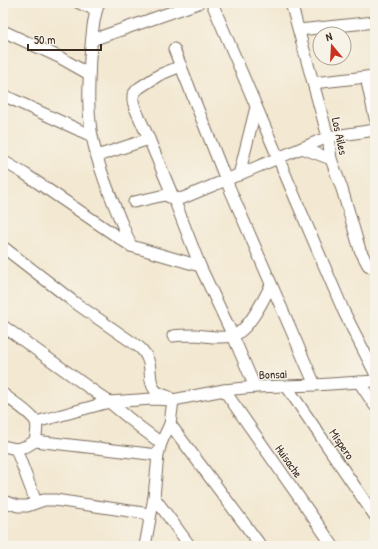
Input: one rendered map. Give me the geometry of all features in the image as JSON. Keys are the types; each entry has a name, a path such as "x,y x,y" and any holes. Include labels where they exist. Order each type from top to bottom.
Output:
{"street":[{"path":"79,3 97,7 89,74 89,110 92,136 97,156 131,246"},
{"path":"92,40 198,3"},
{"path":"212,3 344,312 375,373"},
{"name":"Los Ailes","path":"291,3 328,137 331,159 342,189 360,250 368,265 375,269"},
{"path":"299,30 375,22"},
{"path":"3,31 59,57 89,74"},
{"path":"174,49 226,180 315,385"},
{"path":"181,66 159,74 136,91 133,95 133,101 200,266 255,387"},
{"path":"314,83 370,76 375,118"},
{"path":"3,95 92,136"},
{"path":"239,175 256,107"},
{"path":"134,202 164,194 174,199 183,198 328,137 375,130"},
{"path":"97,156 149,139"},
{"path":"302,148 331,159"},
{"path":"3,161 25,174 131,246 200,266"},
{"path":"4,249 74,302 139,347 149,362 152,384 155,390 173,400 170,424 161,444 158,456 154,497 145,546"},
{"path":"173,336 196,335 218,338 233,336 241,332 257,312 271,285"},
{"path":"3,326 109,402 161,444"},
{"name":"Bonsai","path":"36,422 109,402 152,399 173,400 224,390 255,387 287,387 375,381"},
{"path":"359,382 375,406"},
{"name":"Mispero","path":"287,387 375,516"},
{"name":"Huisache","path":"224,390 333,546"},
{"path":"3,394 31,415 36,422 37,432 35,441"},
{"path":"170,424 262,546"},
{"path":"3,446 16,449 27,446 35,441 158,456"},
{"path":"16,449 36,502"},
{"path":"154,497 190,546"},
{"path":"3,501 18,506 26,506 44,500 54,500 150,514"}]}
